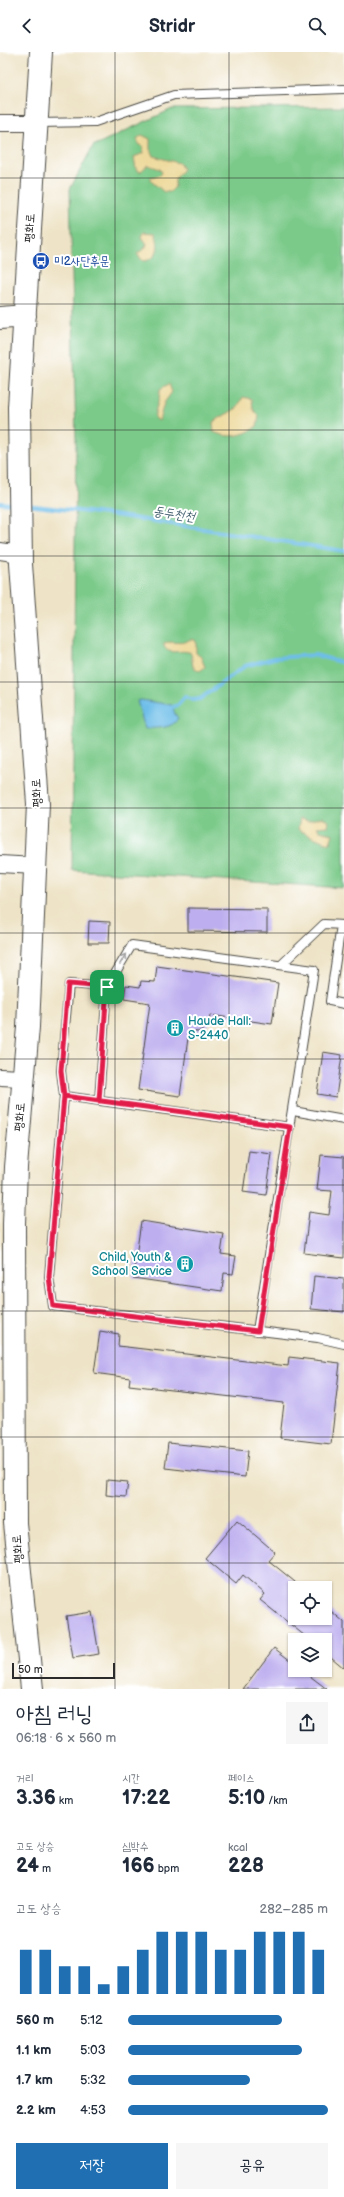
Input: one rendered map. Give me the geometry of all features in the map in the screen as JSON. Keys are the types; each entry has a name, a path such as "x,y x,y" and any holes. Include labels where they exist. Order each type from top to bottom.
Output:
{"main road":[{"name":"평화로","path":"32,1689 15,1523 7,1399 7,1266 28,1027 38,804 14,550 25,316 41,52"},
{"path":"0,318 25,316"}],"street":[{"path":"0,123 37,123"},
{"path":"0,864 35,866"},
{"path":"0,1077 23,1078"}],"lane":[{"path":"37,123 95,122 174,95 344,89"},
{"path":"281,966 324,924 342,925 330,1001 344,1004"},
{"path":"99,1101 107,987 132,945 314,970 258,1331"},
{"path":"107,987 68,984 61,1071 64,1096 49,1277 53,1306 258,1331 344,1344"},
{"path":"64,1096 290,1127"},
{"path":"293,1111 344,1120"}],"green space":[{"path":"344,107 344,888 72,870 76,440 70,189 93,146 172,109"}],"sand":[{"path":"142,135 150,139 150,149 153,156 179,163 183,169 175,179 175,187 170,192 164,192 151,181 151,177 162,173 160,169 148,165 140,172 136,169 134,157 144,153 142,146 139,144 137,139"},
{"path":"144,232 155,233 158,247 152,258 143,261 137,254 145,248 147,244 142,237"},
{"path":"169,384 172,392 164,403 159,421 155,419 155,416 160,389"},
{"path":"243,397 252,399 253,409 259,416 257,426 242,434 231,436 214,432 213,422 237,408"},
{"path":"191,639 196,641 196,653 201,657 205,667 200,671 193,667 191,653 183,651 172,652 164,646 164,643 180,643"},
{"path":"322,817 329,821 328,826 317,827 320,831 333,834 330,843 298,829 300,819 308,821"}],"water":[{"path":"141,700 172,705 178,718 175,722 168,726 145,729 137,701"}],"building":[{"path":"188,908 267,909 267,932 188,931"},
{"path":"89,921 110,922 109,943 88,943"},
{"name":"Haude Hall: S-2440","path":"157,966 278,983 272,1024 210,1015 209,1025 198,1032 189,1031 180,1096 138,1090 150,1003 124,999 126,985 140,987 141,981 155,982"},
{"path":"323,1052 342,1055 336,1097 317,1094"},
{"path":"249,1151 272,1154 266,1195 243,1192"},
{"path":"321,1155 344,1157 344,1258 304,1253 309,1212 329,1215 332,1191 317,1190"},
{"name":"Child, Youth & School Service","path":"141,1221 224,1234 221,1254 236,1256 233,1274 224,1273 222,1291 133,1278"},
{"path":"314,1276 344,1279 344,1312 311,1309"},
{"path":"100,1331 119,1334 118,1346 288,1366 289,1357 340,1363 331,1444 280,1438 284,1403 129,1385 130,1378 94,1373"},
{"path":"168,1443 248,1451 245,1477 165,1468"},
{"path":"107,1480 128,1482 126,1497 106,1495"},
{"path":"237,1520 275,1552 268,1560 294,1581 288,1581 288,1622 260,1600 265,1594 243,1575 236,1584 205,1558"},
{"path":"92,1612 99,1654 73,1658 66,1616"},
{"path":"332,1612 344,1622 344,1668 332,1658 332,1633 301,1633 291,1625 332,1625"},
{"path":"274,1648 288,1659 288,1677 311,1677 327,1689 243,1689"}],"waterway":[{"name":"동두천천","path":"0,503 13,504"},
{"name":"동두천천","path":"26,505 114,515 344,551"},
{"path":"168,709 178,705 185,697 193,700 200,699 245,666 274,658 315,655 344,663"}],"place":[{"name":"미2사단후문","path":"41,261"},
{"name":"Haude Hall: S-2440","path":"175,1028"},
{"name":"Child, Youth & School Service","path":"185,1264"}],"route":[{"path":"107,987 68,984 61,1071 64,1096 99,1101 290,1127 258,1331 53,1306 49,1277 64,1096 99,1101 107,987"}]}
